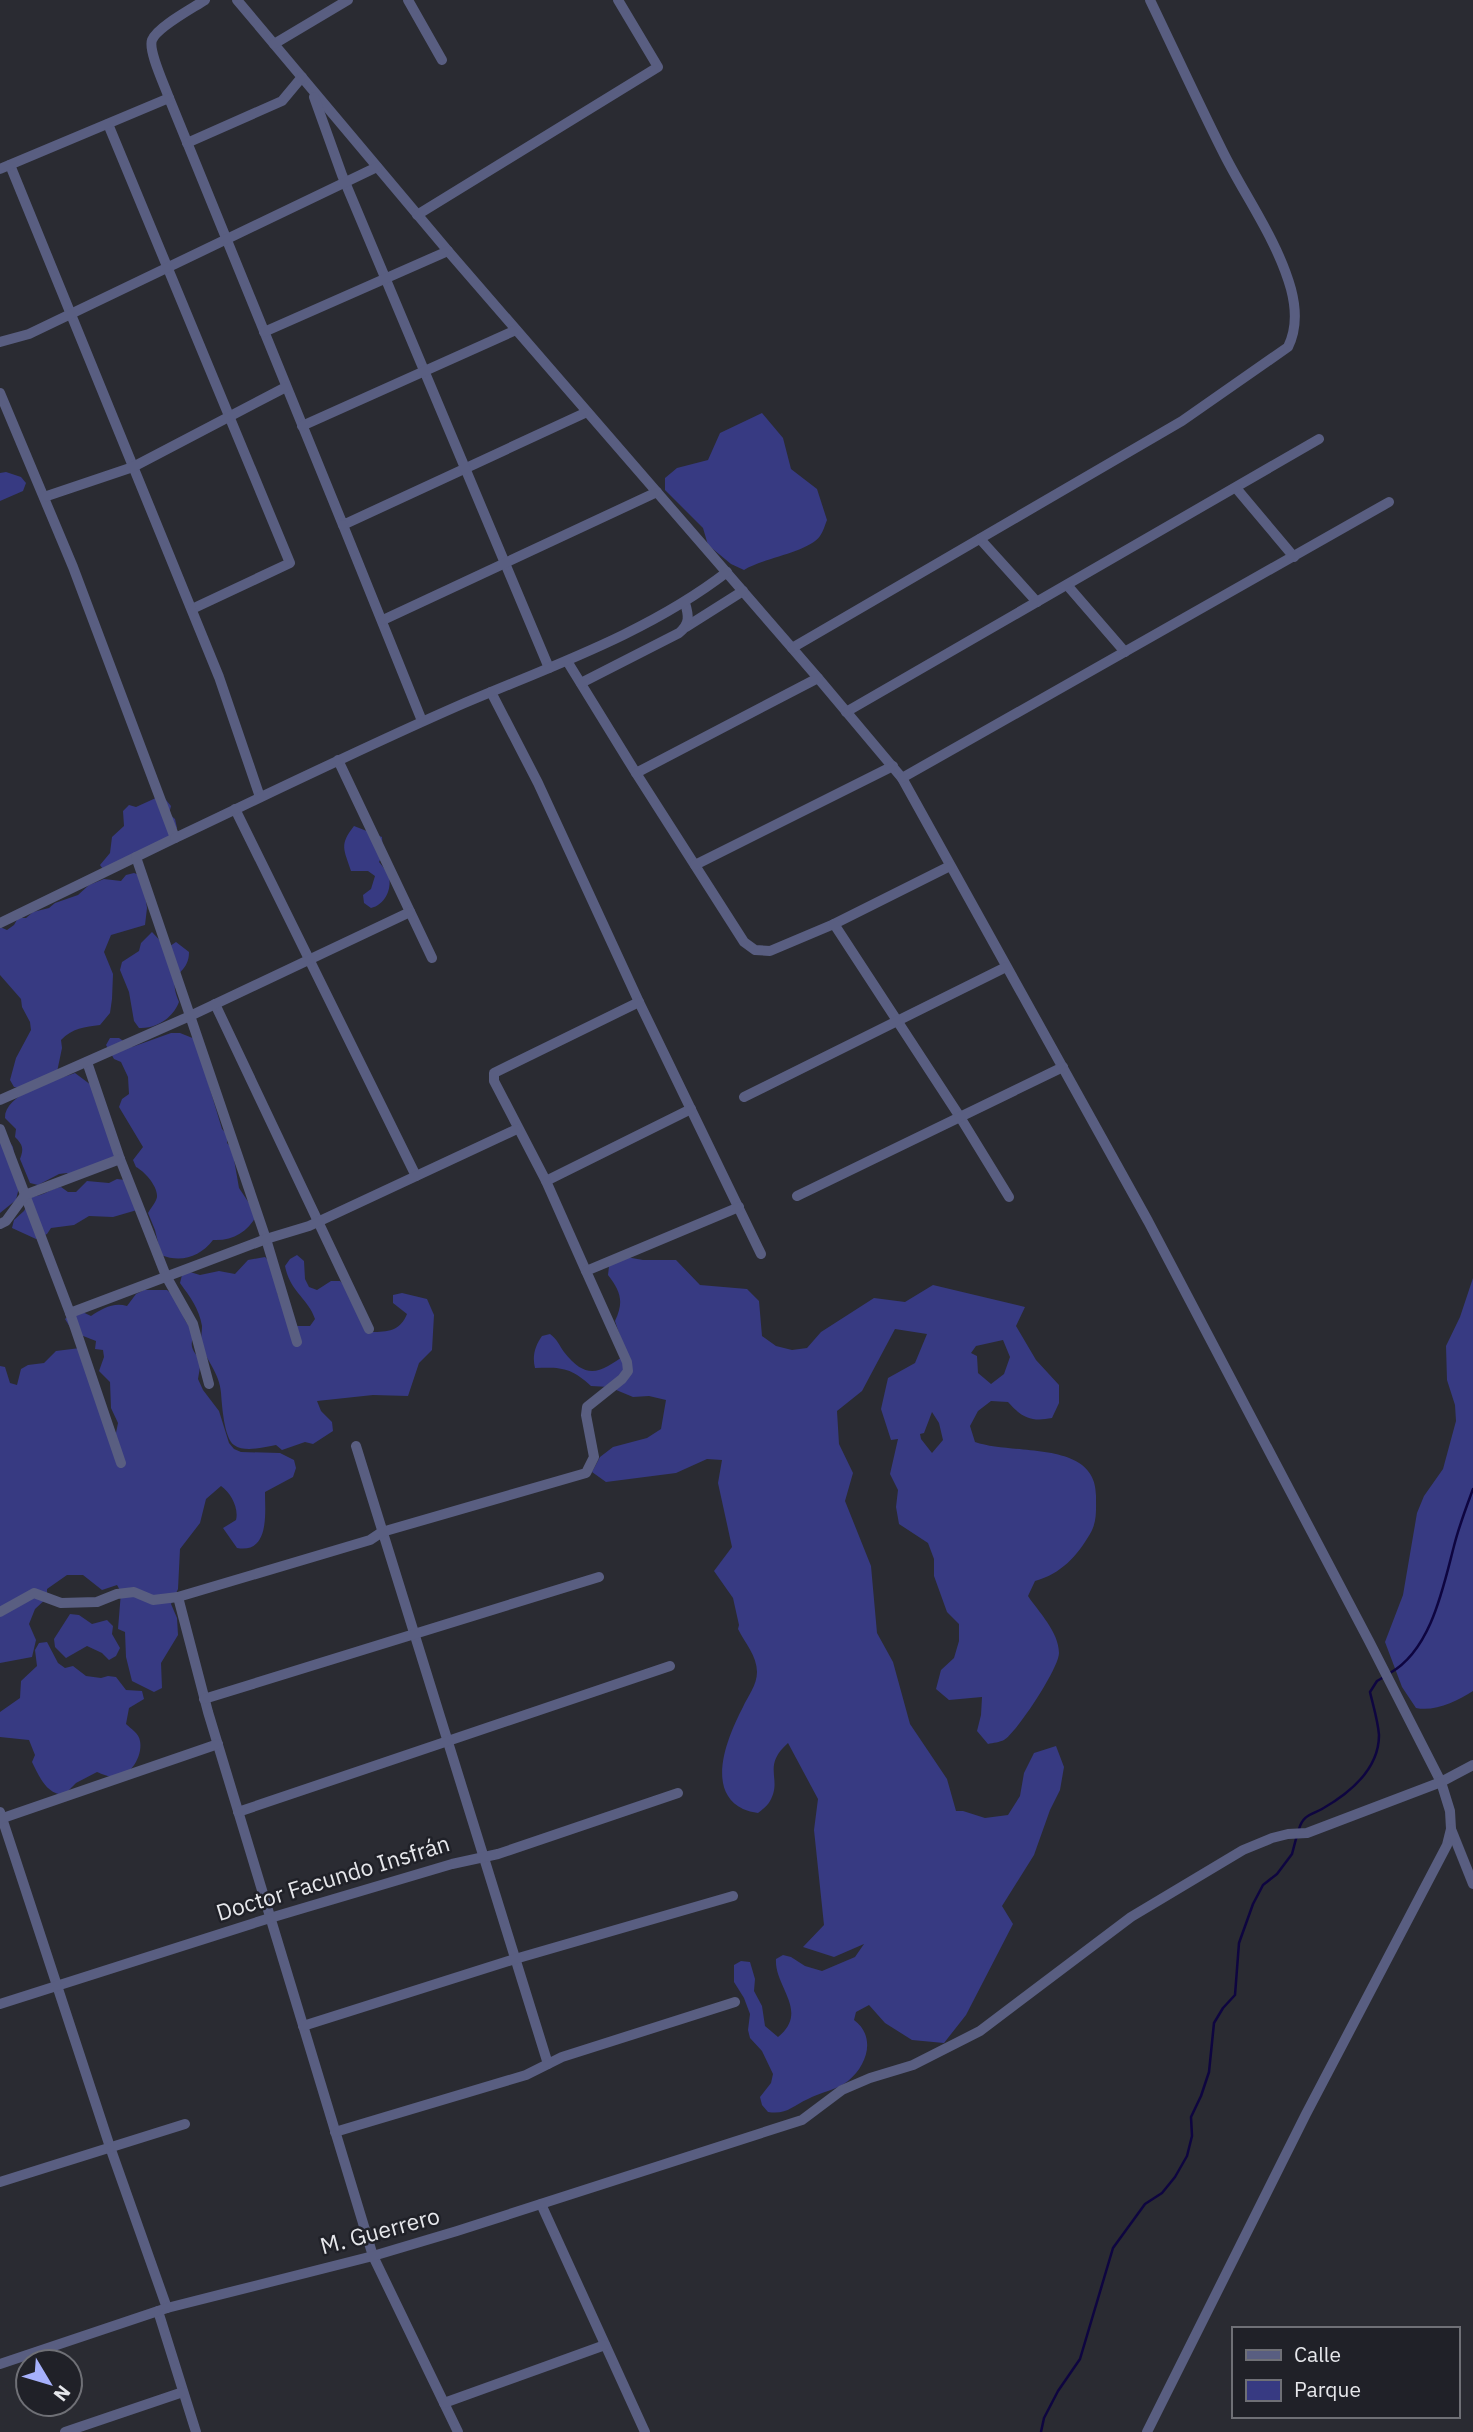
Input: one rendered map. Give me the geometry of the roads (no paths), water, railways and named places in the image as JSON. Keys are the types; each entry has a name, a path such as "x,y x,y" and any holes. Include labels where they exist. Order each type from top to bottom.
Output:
{"street":[{"path":"205,0 160,30 152,40 153,51 187,143 422,721"},
{"path":"237,0 417,215 893,766 1152,1228 1441,1782 1450,1811 1451,1829 1447,1845 1306,2113 1147,2432"},
{"path":"274,44 348,0"},
{"path":"408,0 442,60"},
{"path":"417,215 659,67 618,0"},
{"path":"792,648 1182,421 1288,346 1294,333 1291,289 1150,0"},
{"path":"187,143 282,102 302,77"},
{"path":"310,88 345,184 549,668"},
{"path":"169,98 5,167 71,314 192,609 219,677 260,797"},
{"path":"108,124 290,563 192,609"},
{"path":"0,342 29,334 377,167"},
{"path":"264,332 448,251"},
{"path":"302,426 516,330"},
{"path":"44,497 133,467 286,387"},
{"path":"0,393 73,567 175,838"},
{"path":"343,526 587,412"},
{"path":"846,712 1319,439"},
{"path":"1236,488 1294,557"},
{"path":"383,620 657,492"},
{"path":"901,778 1389,502"},
{"path":"980,539 1037,602"},
{"path":"0,923 422,721 567,661 685,603 727,572"},
{"path":"1067,584 1125,652"},
{"path":"581,683 679,633 743,591"},
{"path":"685,603 689,615 686,627"},
{"path":"567,661 744,942 755,950 770,951 834,924 950,866"},
{"path":"636,774 818,678"},
{"path":"491,692 538,783 639,1002 761,1254"},
{"path":"338,760 432,958"},
{"path":"695,865 893,766"},
{"path":"235,809 416,1176"},
{"path":"136,857 266,1239 297,1342"},
{"path":"0,1100 190,1016 410,912"},
{"path":"834,924 1009,1197"},
{"path":"744,1097 1006,967"},
{"path":"0,1612 34,1593 61,1603 97,1602 117,1594 134,1592 152,1600 178,1597 370,1539 382,1532 586,1473 594,1457 587,1407 622,1379 628,1371 627,1362 546,1181 494,1081 494,1073 639,1002"},
{"path":"215,1004 369,1329"},
{"path":"87,1062 120,1159 166,1276 193,1324 209,1384"},
{"path":"797,1196 1063,1067"},
{"path":"546,1181 691,1109"},
{"path":"0,1129 70,1313 121,1463"},
{"path":"70,1313 317,1222 517,1129"},
{"path":"0,1224 6,1221 25,1195 120,1159"},
{"path":"586,1271 739,1207"},
{"path":"356,1446 548,2064"},
{"path":"204,1699 599,1577"},
{"path":"178,1597 204,1699 373,2256 458,2432"},
{"path":"238,1812 670,1666"},
{"path":"196,2432 183,2392 163,2309 1,1816 218,1744"},
{"name":"M. Guerrero","path":"0,2364 163,2309 373,2256 802,2120 842,2090 913,2065 980,2031 1132,1917 1243,1850 1288,1834 1307,1833 1441,1782 1473,1765"},
{"name":"Doctor Facundo Insfrán","path":"0,2004 270,1918 483,1857 678,1793"},
{"path":"1451,1829 1473,1884"},
{"path":"303,2026 515,1959 733,1896"},
{"path":"335,2132 526,2075 562,2057 734,2002"},
{"path":"0,2182 185,2124"},
{"path":"541,2204 645,2432"},
{"path":"444,2403 605,2345"},
{"path":"65,2432 183,2392"}],"waterway":[{"path":"1390,1673 1404,1663 1416,1649 1433,1617 1473,1489"},
{"path":"1299,1829 1305,1818 1352,1788 1374,1759 1379,1735 1370,1692 1377,1681 1384,1677"},
{"path":"1041,2432 1044,2418 1058,2391 1080,2359 1113,2248 1145,2204 1162,2193 1175,2177 1187,2156 1192,2136 1191,2117 1209,2072 1214,2023 1235,1995 1239,1943 1263,1885 1277,1874 1292,1854 1297,1835"}]}
